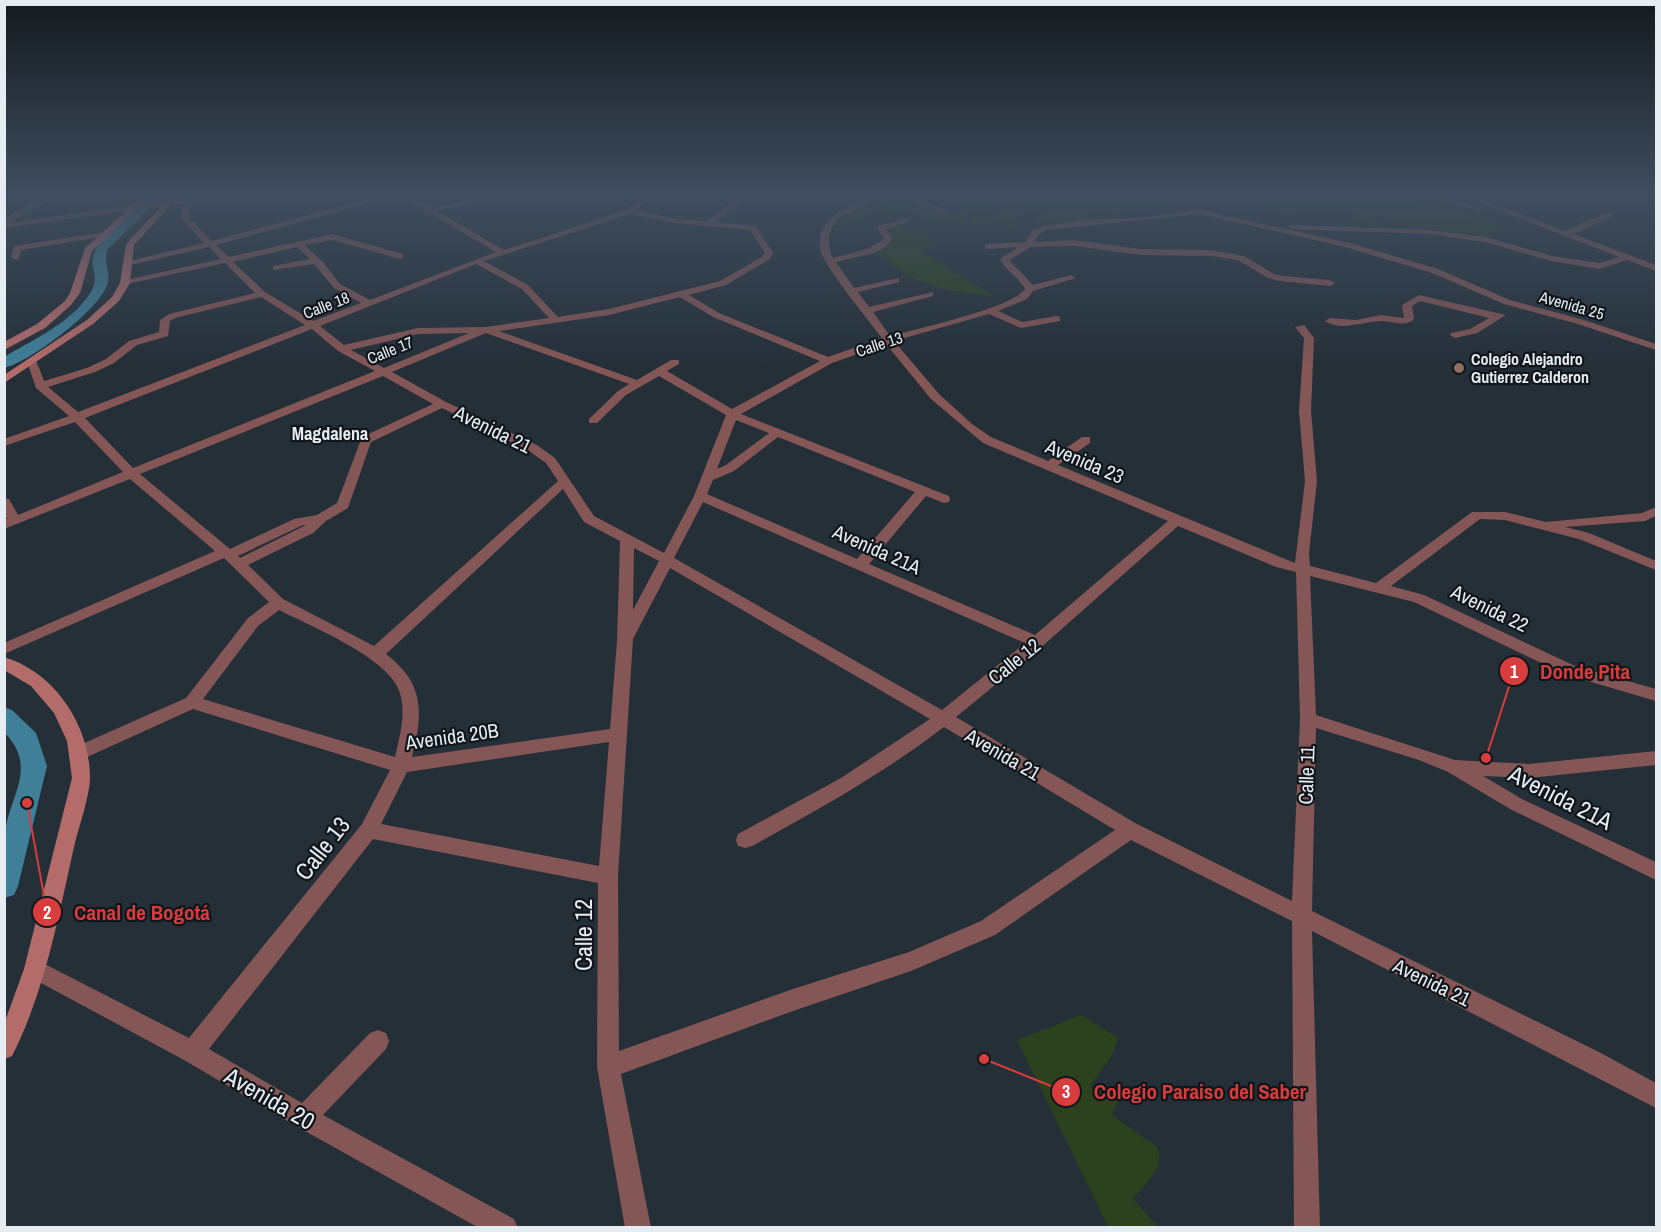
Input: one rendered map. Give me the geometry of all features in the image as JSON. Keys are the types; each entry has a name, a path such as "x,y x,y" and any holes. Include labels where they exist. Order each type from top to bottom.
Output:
{"main road":[{"path":"4,347 41,326 68,303 75,293 88,250"},
{"path":"4,380 103,312 116,299 125,284 129,250"},
{"path":"4,663 24,672 49,692 68,720 79,753 81,778 35,969 17,1023 4,1048"}],"street":[{"path":"15,258 17,250"},
{"path":"126,263 183,250"},
{"path":"215,250 262,294 314,326 342,349 381,371"},
{"path":"125,284 270,250"},
{"path":"305,250 320,264 337,286 371,304"},
{"path":"386,250 400,256"},
{"name":"Calle 17","path":"10,523 486,330 609,312 723,283 766,259 769,253 767,250"},
{"path":"825,250 886,340"},
{"path":"830,261 871,250"},
{"path":"1020,250 1004,260 1006,266 1028,282 1030,289"},
{"path":"1130,250 1211,253 1241,258 1271,276 1282,279 1330,283"},
{"name":"Avenida 25","path":"1368,250 1435,271 1507,302 1581,322 1656,347"},
{"path":"1524,250 1551,258 1599,266 1627,257"},
{"path":"1609,250 1656,267"},
{"name":"Calle 18","path":"4,443 508,251"},
{"path":"276,268 314,261"},
{"path":"477,261 525,287 556,320"},
{"name":"Calle 13","path":"732,414 828,361 886,340 990,311 1024,297 1030,289 1071,278"},
{"path":"852,291 896,280"},
{"path":"40,386 91,370 110,361 133,343 164,334 165,320 172,316 262,294"},
{"path":"681,294 716,315 828,361"},
{"path":"867,311 930,294"},
{"path":"1330,321 1356,323 1381,318 1406,321 1409,319 1406,311 1407,305 1419,298 1499,317"},
{"path":"1455,335 1473,331 1499,317 1507,310 1507,302"},
{"path":"990,311 1021,325 1057,319"},
{"name":"Calle 11","path":"1300,327 1309,338 1305,411 1311,481 1302,553 1308,719 1302,917 1307,1227"},
{"path":"342,349 418,331 486,330 638,384"},
{"name":"Avenida 23","path":"886,340 941,404 963,424 987,440 1302,571"},
{"path":"32,362 40,386 77,417 131,473 231,557 278,603 376,654 565,481"},
{"path":"593,421 622,393 675,362"},
{"name":"Avenida 21","path":"381,371 442,404 533,448 551,461 589,519 666,559 1004,753 1130,830 1580,1055 1656,1096"},
{"path":"660,372 732,414 944,499"},
{"path":"4,649 231,557 308,530 321,518 343,506 366,440 442,404"},
{"name":"Calle 12","path":"625,641 700,496 732,414"},
{"path":"708,477 730,468 777,432"},
{"path":"1048,467 1086,440"},
{"path":"859,566 924,490"},
{"name":"Avenida 21A","path":"700,496 1036,642"},
{"path":"4,502 10,523"},
{"path":"1545,525 1645,517 1656,511"},
{"path":"1380,587 1477,514 1505,516 1584,536 1656,566"},
{"name":"Calle 12","path":"745,840 839,789 942,719 1036,642 1177,520"},
{"name":"Calle 12","path":"627,539 625,641 608,876 608,1067 638,1227"},
{"name":"Avenida 22","path":"1302,571 1380,587 1419,598 1570,670 1656,695"},
{"path":"79,753 192,702 253,622 278,603"},
{"name":"Calle 13","path":"192,1052 369,830 401,766 412,723 408,692 396,670 376,654"},
{"name":"Avenida 20B","path":"192,702 401,766 619,734"},
{"name":"Avenida 21A","path":"1308,719 1454,766 1516,804 1656,871"},
{"path":"1454,766 1529,771 1656,758"},
{"path":"369,830 608,876"},
{"path":"608,1067 793,1000 911,961 988,928 1130,830"},
{"name":"Avenida 20","path":"35,969 192,1052 304,1118 505,1227"},
{"path":"304,1118 378,1041"}],"green space":[{"path":"875,250 924,250 922,252 995,297 947,290 908,277"},
{"path":"1081,1015 1119,1038 1111,1057 1090,1087 1120,1097 1112,1115 1156,1146 1159,1153 1157,1168 1133,1199 1158,1227 1108,1227 1017,1040"}],"waterway":[{"path":"4,364 52,334 86,308 101,285 102,273 98,260 102,250"},
{"path":"4,716 27,740 35,766 4,886"}],"place":[{"name":"Colegio Alejandro Gutierrez Calderon","path":"1459,368"},
{"name":"Donde Pita","path":"1486,758"},
{"name":"Canal de Bogotá","path":"27,803"},
{"name":"Colegio Paraiso del Saber","path":"984,1059"}],"district":[{"name":"Magdalena","path":"330,433"}]}
